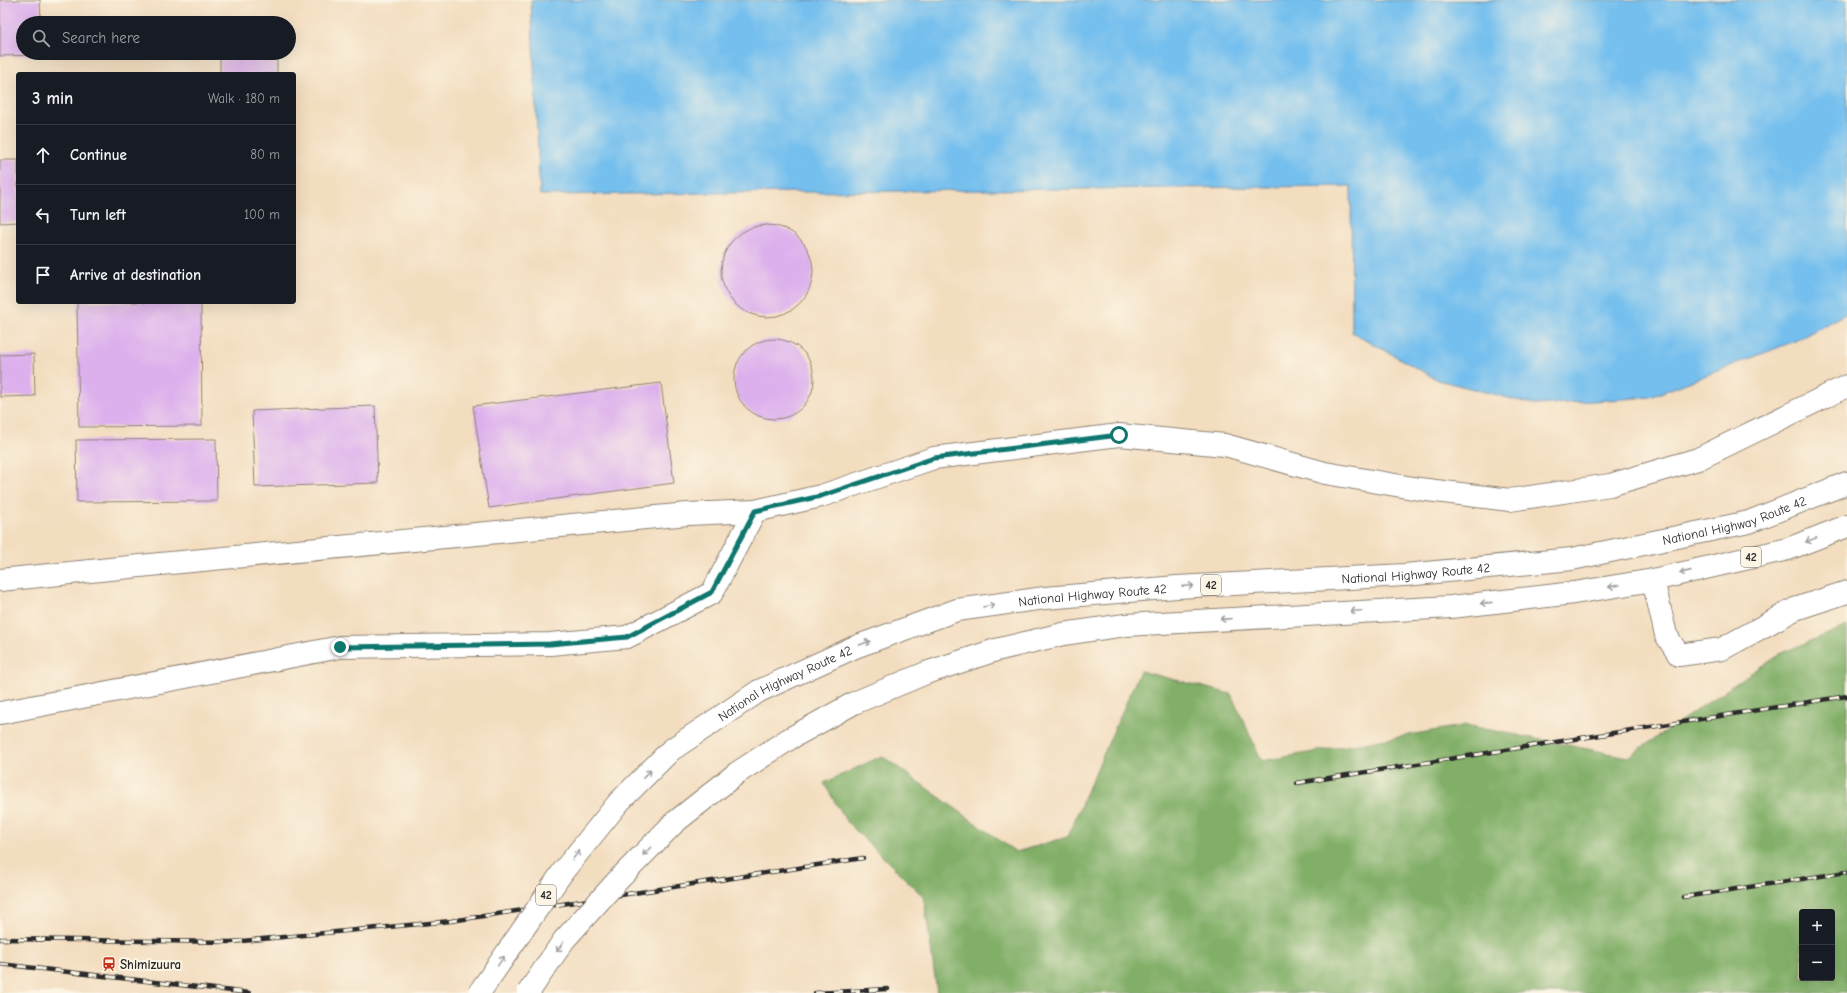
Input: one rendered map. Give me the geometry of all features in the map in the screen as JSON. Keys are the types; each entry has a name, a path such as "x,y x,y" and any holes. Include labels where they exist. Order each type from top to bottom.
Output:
{"main road":[{"path":"0,580 688,514 755,511 821,496 934,458 1119,435 1225,445 1325,473 1419,489 1510,500 1610,485 1698,459 1847,386"},
{"name":"National Highway Route 42","path":"479,993 564,870 619,802 671,750 759,691 855,647 957,610 1045,598 1177,587 1406,575 1572,559 1750,522 1847,483"},
{"path":"0,713 340,647 550,644 627,637 712,592 755,511"},
{"name":"42","path":"528,993 564,940 619,879 674,823 737,773 789,740 854,703 926,673 996,650 1063,634 1125,625 1450,607 1574,593 1653,580 1788,549 1847,526"},
{"path":"1653,580 1666,635 1679,654 1722,649 1795,609 1847,592"}],"green space":[{"path":"1847,626 1847,993 937,993 924,897 846,821 824,783 882,756 1016,852 1067,837 1140,671 1231,694 1262,761 1466,725 1628,757 1779,654"}],"water":[{"path":"531,0 1847,0 1847,313 1795,341 1650,397 1536,405 1438,380 1352,332 1351,186 540,195"}],"building":[{"path":"0,0 40,0 41,16 16,16 16,56 0,56"},
{"path":"220,60 277,60 277,72 220,72"},
{"path":"0,160 16,160 16,222 0,223"},
{"path":"767,225 785,229 799,239 809,253 813,271 809,289 799,303 785,313 767,317 749,313 735,303 725,289 721,271 725,253 735,239 749,229"},
{"path":"77,304 201,304 202,426 79,427"},
{"path":"774,339 789,342 802,351 811,364 814,379 811,394 802,407 789,416 774,419 759,416 746,407 737,394 734,379 737,364 746,351 759,342"},
{"path":"34,354 35,396 0,397 0,355"},
{"path":"661,383 674,483 489,508 473,406"},
{"path":"375,406 378,483 255,487 252,411"},
{"path":"216,439 217,501 77,502 76,440"}],"railway":[{"path":"1297,783 1847,696"},
{"path":"0,939 231,942 451,921 863,858"},
{"path":"1684,897 1847,872"},
{"path":"0,964 249,993"},
{"path":"815,993 888,989"}],"place":[{"name":"Shimizuura","path":"109,964"}],"route":[{"path":"340,647 550,644 627,637 712,592 755,511 821,496 934,458 1119,435"}]}
